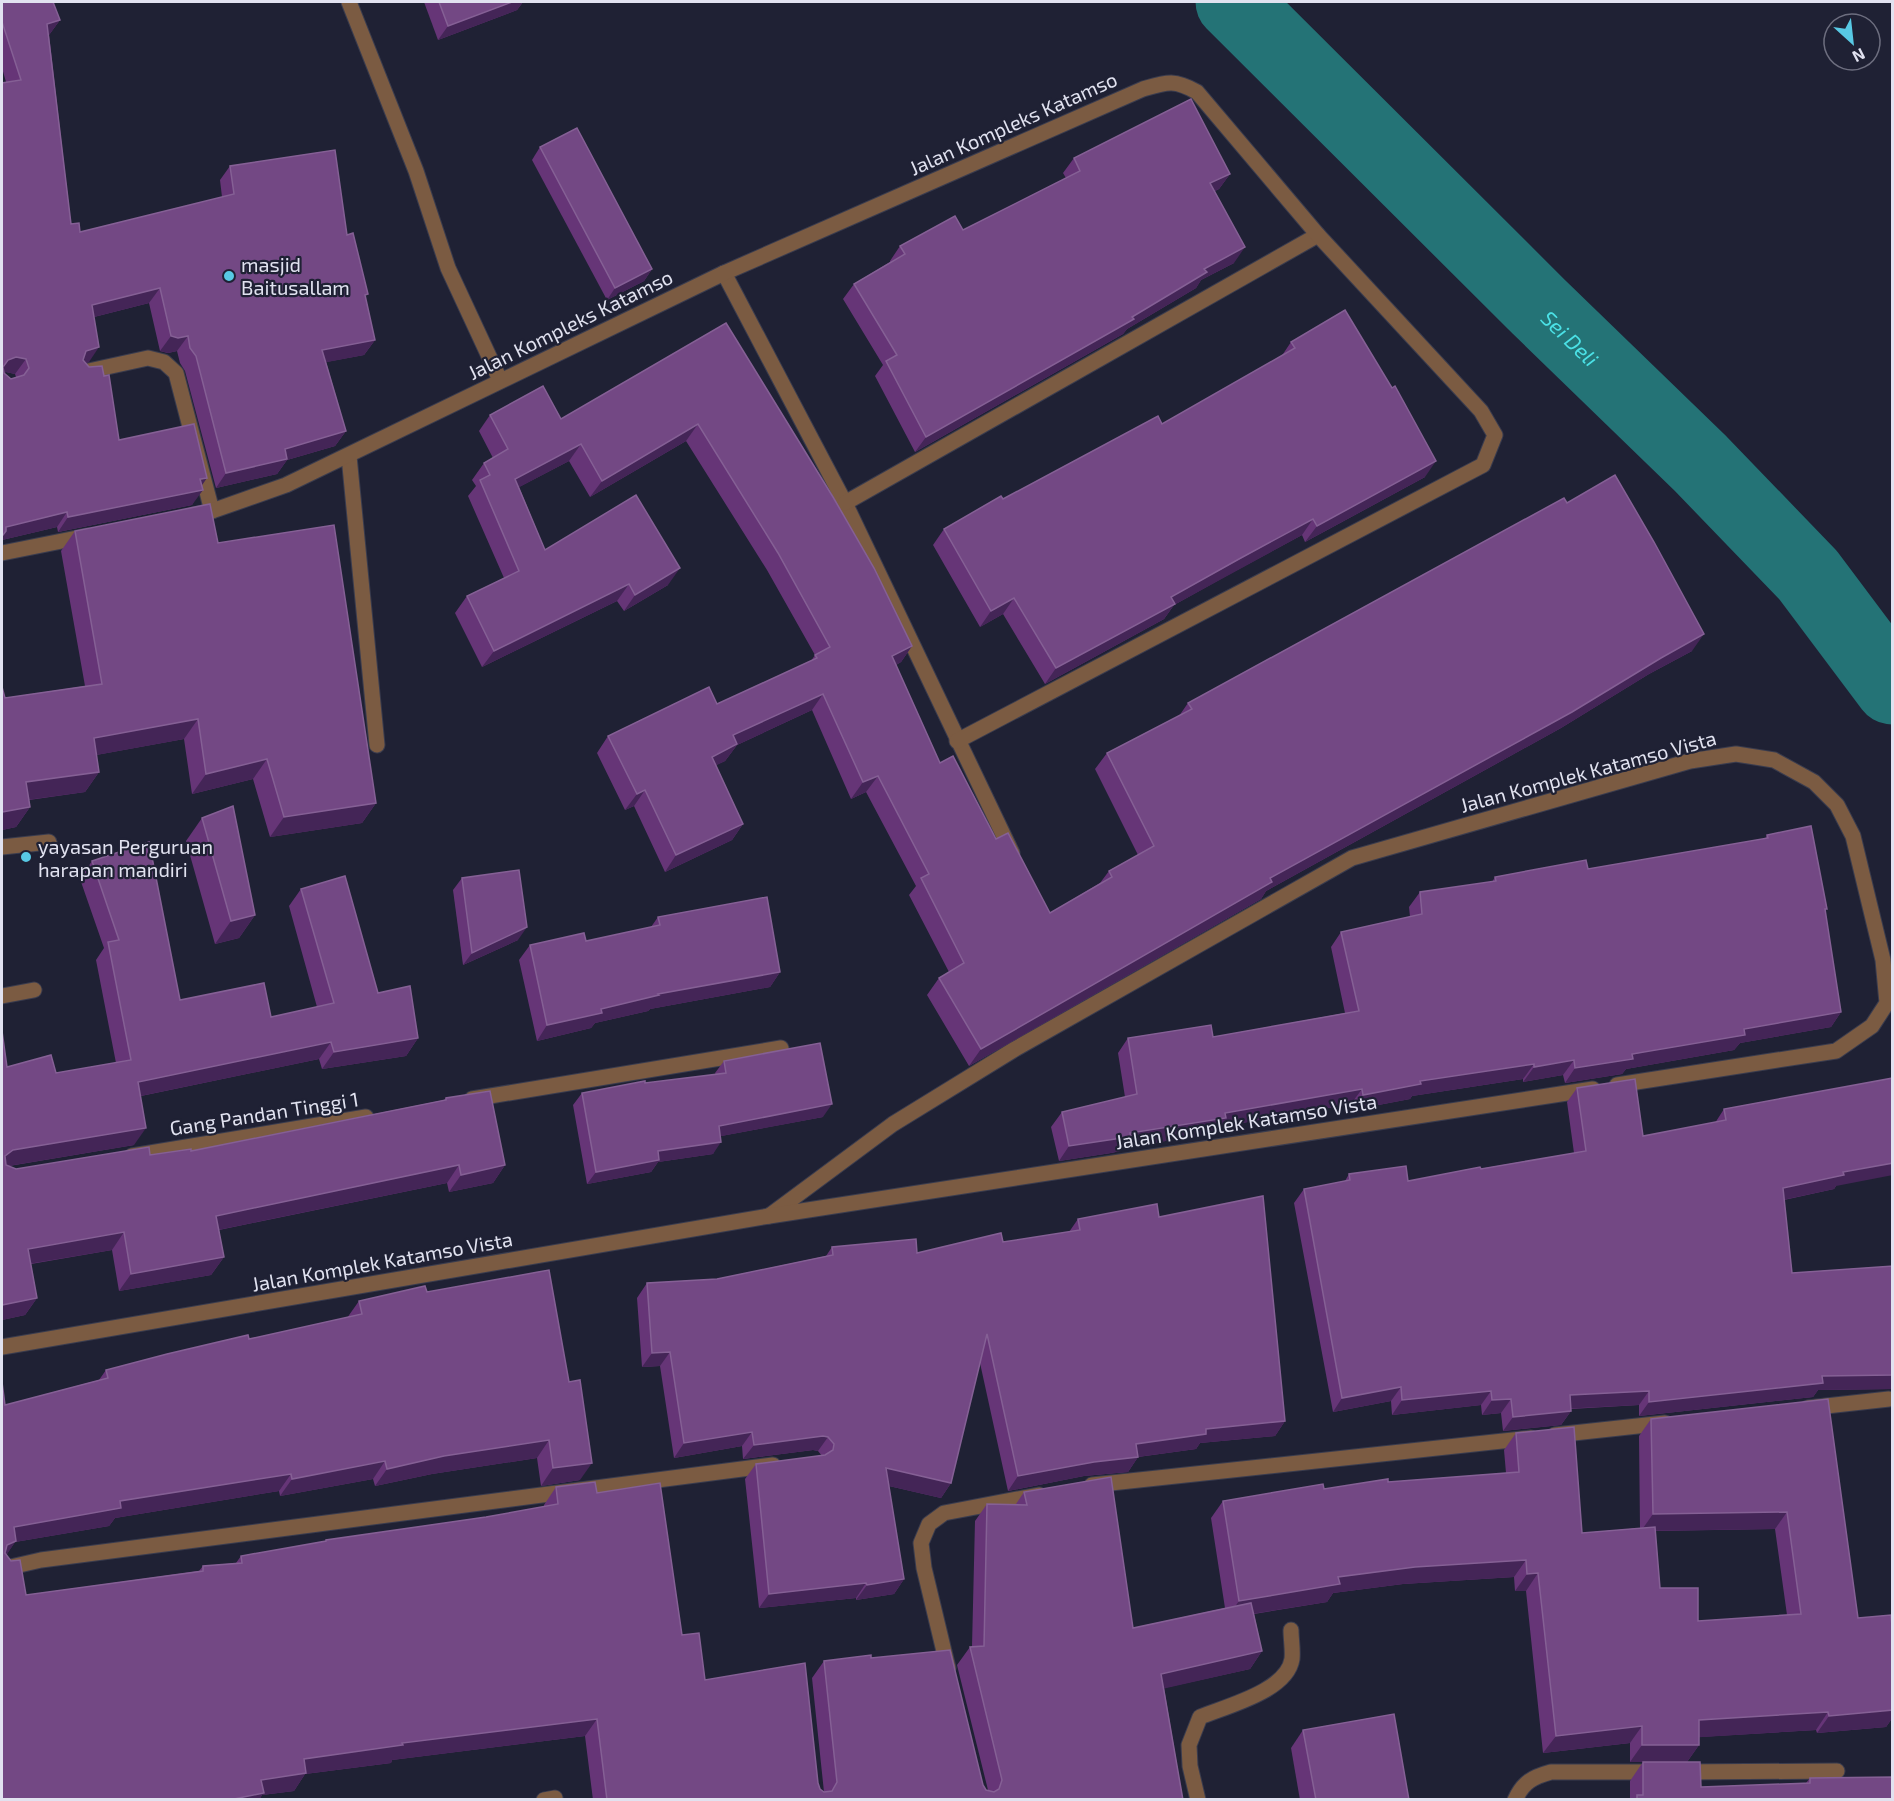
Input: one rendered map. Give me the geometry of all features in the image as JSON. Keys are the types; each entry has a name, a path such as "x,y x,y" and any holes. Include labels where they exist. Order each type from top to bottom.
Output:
{"street":[{"path":"349,2 416,171 448,268 500,380"},
{"name":"Jalan Kompleks Katamso","path":"177,518 212,511 286,485 724,273 1143,90 1169,82 1182,84 1197,92 1318,235 1481,411 1495,435 1483,465 957,741"},
{"path":"845,503 1318,235"},
{"path":"724,273 845,503 1016,862"},
{"path":"81,373 148,358 164,362 176,373 212,511"},
{"path":"349,456 377,745"},
{"path":"2,554 107,532"},
{"name":"Jalan Komplek Katamso Vista","path":"2,1347 769,1216 1836,1051 1872,1026 1887,1003 1883,960 1853,836 1837,804 1814,782 1774,760 1736,754 1690,761 1352,858 1015,1049 893,1124 769,1216"},
{"path":"2,847 50,842"},
{"path":"2,996 34,990"},
{"path":"462,1101 781,1048"},
{"name":"Gang Pandan Tinggi 1","path":"120,1158 380,1115"},
{"path":"1794,1409 1889,1399"},
{"path":"1075,1488 1676,1422"},
{"path":"2,1569 41,1560 791,1463"},
{"path":"952,1684 924,1568 921,1543 929,1524 944,1514 1052,1492"},
{"path":"1198,1800 1190,1766 1189,1745 1200,1717 1272,1688 1288,1670 1292,1659 1291,1630"},
{"path":"1515,1800 1521,1787 1535,1777 1551,1772 1837,1771"}],"building":[{"path":"2,2 53,2 60,20 47,24 71,224 79,223 80,232 234,194 230,166 335,150 347,235 353,233 368,294 365,295 375,340 322,350 346,431 285,449 287,459 226,473 196,356 190,348 188,336 178,338 171,336 160,288 92,305 99,347 86,351 83,360 89,367 102,366 104,376 109,375 119,440 194,424 207,478 200,479 203,490 68,517 67,512 6,527 2,536 2,83 21,80 2,22","holes":["16,357 26,359 29,368 24,375 11,379 4,373 3,367 8,360"]},
{"path":"439,2 512,2 448,26"},
{"path":"1191,99 1230,174 1210,183 1245,247 1204,269 1207,272 1132,317 1134,319 926,437 886,361 897,355 854,284 905,254 900,246 955,216 963,230 1080,171 1074,158"},
{"path":"577,128 652,269 615,288 540,147"},
{"path":"1345,310 1392,388 1395,386 1436,461 1317,526 1313,519 1239,559 1171,597 1175,604 1056,668 1014,598 991,611 944,529 1001,496 1003,499 1158,416 1162,424 1295,348 1291,342"},
{"path":"726,323 874,568 912,646 892,656 940,763 953,756 996,839 1008,833 1050,913 1112,877 1109,871 1154,846 1107,753 1192,709 1188,703 1564,498 1567,503 1615,475 1704,634 1572,712 1270,878 1272,882 981,1049 939,978 964,963 921,878 929,874 878,776 863,782 823,694 733,735 737,744 712,757 743,824 676,855 645,790 637,794 608,736 709,687 717,704 817,658 815,655 830,647 778,553 698,424 602,481 581,444 515,479 545,550 636,495 680,568 635,595 629,584 494,651 467,596 519,571 480,480 490,475 484,463 508,449 490,415 543,386 561,419"},
{"path":"210,504 218,543 334,525 376,803 284,817 267,759 206,774 198,719 94,738 99,772 26,782 30,807 2,812 2,687 5,698 102,684 75,531"},
{"path":"233,806 255,915 231,921 202,818"},
{"path":"1811,826 1827,909 1825,909 1841,1012 1744,1029 1745,1035 1632,1054 1633,1059 1575,1068 1574,1060 1534,1067 1534,1064 1420,1081 1421,1084 1363,1095 1362,1089 1225,1113 1226,1118 1130,1133 1131,1136 1122,1138 1069,1146 1062,1112 1137,1094 1128,1038 1211,1025 1213,1037 1359,1011 1341,932 1422,914 1420,892 1496,881 1495,877 1586,860 1588,869 1768,838 1767,835"},
{"path":"149,842 180,1000 264,983 271,1017 334,1003 301,889 345,876 378,993 410,986 418,1038 334,1052 331,1042 138,1082 146,1128 13,1150 5,1156 6,1165 16,1169 149,1147 150,1155 191,1149 191,1151 490,1091 505,1165 461,1175 459,1165 216,1216 224,1257 131,1274 124,1232 28,1249 37,1298 2,1305 2,1031 7,1067 51,1055 56,1073 131,1060 108,942 119,940 92,861"},
{"path":"519,870 527,927 472,953 462,878"},
{"path":"767,897 780,972 658,994 601,1009 602,1013 547,1025 530,945 584,933 586,941 660,925 658,917"},
{"path":"820,1043 832,1104 719,1126 721,1142 658,1151 659,1160 596,1172 582,1093 645,1081 645,1083 726,1073 724,1061"},
{"path":"1893,1078 1893,1163 1843,1172 1844,1175 1783,1188 1792,1273 1893,1266 1893,1375 1822,1376 1823,1383 1649,1402 1649,1391 1570,1395 1571,1411 1513,1417 1511,1399 1492,1400 1491,1391 1402,1400 1401,1387 1342,1398 1304,1189 1350,1180 1349,1174 1406,1166 1408,1181 1480,1167 1481,1169 1586,1151 1577,1088 1635,1079 1643,1136 1726,1120 1724,1109"},
{"path":"1263,1196 1285,1421 1206,1429 1206,1434 1136,1444 1138,1457 1094,1462 1018,1476 987,1334 951,1483 886,1468 904,1579 867,1585 866,1583 769,1594 756,1464 825,1455 833,1450 834,1444 828,1437 823,1436 754,1445 752,1432 684,1443 670,1352 652,1353 647,1283 717,1279 833,1255 832,1247 916,1239 917,1253 1001,1233 1003,1242 1080,1230 1078,1219 1157,1204 1159,1217"},
{"path":"549,1270 569,1382 580,1380 592,1463 553,1468 549,1440 444,1456 387,1469 385,1461 292,1479 291,1474 120,1501 121,1508 14,1527 16,1541 7,1545 5,1553 11,1561 20,1560 26,1595 203,1571 203,1566 242,1563 241,1556 326,1540 486,1517 558,1504 556,1487 595,1482 597,1493 660,1483 682,1635 699,1633 705,1680 805,1663 820,1789 824,1792 832,1791 837,1782 824,1661 871,1655 871,1658 950,1650 983,1785 986,1790 994,1792 999,1789 1002,1780 970,1647 984,1646 987,1504 1027,1505 1024,1492 1111,1477 1133,1628 1251,1603 1262,1651 1161,1674 1183,1800 607,1800 597,1719 402,1743 403,1745 304,1759 306,1773 261,1780 264,1793 229,1800 2,1800 2,1382 5,1405 108,1378 106,1370 167,1354 248,1335 249,1339 362,1314 359,1301 425,1286 427,1292"},
{"path":"1828,1399 1858,1618 1891,1615 1893,1710 1829,1716 1828,1712 1699,1720 1699,1745 1642,1745 1642,1726 1556,1736 1538,1573 1527,1574 1526,1560 1415,1567 1338,1577 1340,1584 1239,1601 1223,1501 1323,1484 1324,1489 1388,1479 1388,1482 1519,1472 1516,1433 1574,1427 1582,1533 1655,1527 1660,1588 1698,1588 1698,1621 1801,1614 1787,1512 1653,1514 1651,1419"},
{"path":"1394,1714 1409,1800 1316,1800 1303,1730"},
{"path":"1643,1762 1700,1762 1701,1787 1810,1783 1810,1778 1893,1777 1893,1800 1637,1800 1637,1795 1643,1795"}],"waterway":[{"name":"Sei Deli","path":"1233,2 1539,307 1700,463 1808,575 1892,687"}],"place":[{"name":"masjid Baitusallam","path":"229,276"},
{"name":"yayasan Perguruan harapan mandiri","path":"26,857"}]}
